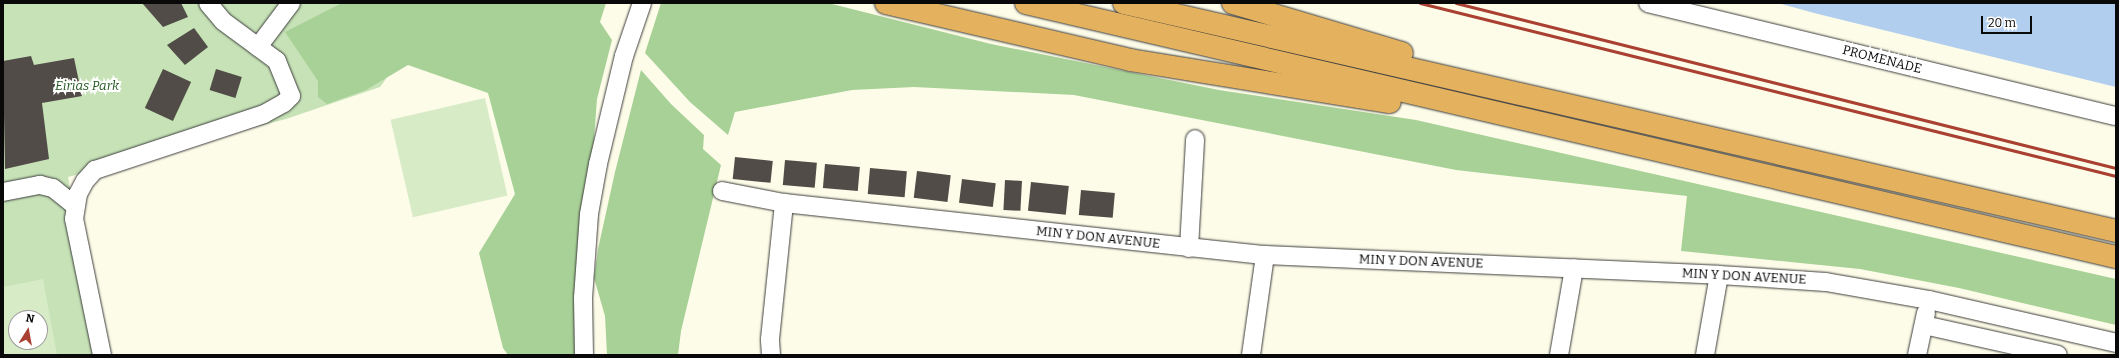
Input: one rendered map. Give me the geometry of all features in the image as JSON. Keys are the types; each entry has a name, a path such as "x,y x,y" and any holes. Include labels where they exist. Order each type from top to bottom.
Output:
{"highway":[{"path":"886,3 1130,60 1585,133"},
{"path":"1026,3 2116,257"},
{"path":"1124,3 2116,230"},
{"path":"1233,3 1583,108"}],"street":[{"path":"102,355 74,219 78,194 95,170 264,114 284,103 291,96 277,61 223,21 208,3"},
{"path":"258,47 291,3"},
{"path":"584,355 583,298 589,214 598,164 619,79 642,3"},
{"name":"PROMENADE","path":"1648,3 2116,116"},
{"path":"1189,248 1196,138"},
{"path":"3,192 40,185 53,188 75,206"},
{"name":"MIN Y DON AVENUE","path":"722,191 784,203 1189,248 1265,255 1574,268 1826,282 1929,300 2116,342"},
{"path":"772,355 770,339 784,203"},
{"path":"1251,355 1265,255"},
{"path":"1559,355 1574,268"},
{"path":"1704,355 1719,275"},
{"path":"1917,355 1929,300"},
{"path":"1924,325 2058,355"}],"green space":[{"name":"Eirias Park","path":"3,3 499,3 420,32 380,87 286,119 68,177 102,355 3,355"},
{"path":"342,3 606,3 600,22 612,40 597,99 578,355 508,355 503,348 479,253 515,194 488,93 408,65 366,90 327,104 318,97 318,81 285,32"},
{"path":"661,3 828,3 991,44 1219,90 1416,120 2116,279 2116,325 1959,288 1860,269 1681,251 1687,196 1456,170 1074,95 914,87 852,90 735,112 728,135 690,102 645,53"},
{"path":"641,70 671,104 704,135 703,149 721,165 681,331 678,355 607,355 605,316 594,278 598,249 615,172"},
{"path":"485,98 507,195 413,217 390,120"},
{"path":"43,279 57,355 3,355 3,287"}],"water":[{"path":"1778,3 2116,3 2116,87 1814,13"}],"building":[{"path":"142,3 181,3 188,17 163,27"},
{"path":"194,28 208,47 185,65 167,45"},
{"path":"31,56 34,65 74,58 82,96 42,103 49,159 5,169 3,61"},
{"path":"163,69 191,82 173,121 145,108"},
{"path":"216,69 242,77 235,98 210,90"},
{"path":"735,157 773,161 770,183 733,179"},
{"path":"785,160 817,163 815,188 783,185"},
{"path":"825,164 860,167 858,191 823,188"},
{"path":"870,168 907,171 905,197 868,194"},
{"path":"917,171 951,175 947,202 914,198"},
{"path":"962,179 996,183 993,207 959,203"},
{"path":"1005,180 1022,181 1020,211 1003,210"},
{"path":"1031,182 1069,186 1066,215 1028,211"},
{"path":"1081,190 1115,193 1113,218 1079,215"}],"railway":[{"path":"1420,3 2116,176"},
{"path":"1456,3 2116,168"}]}
